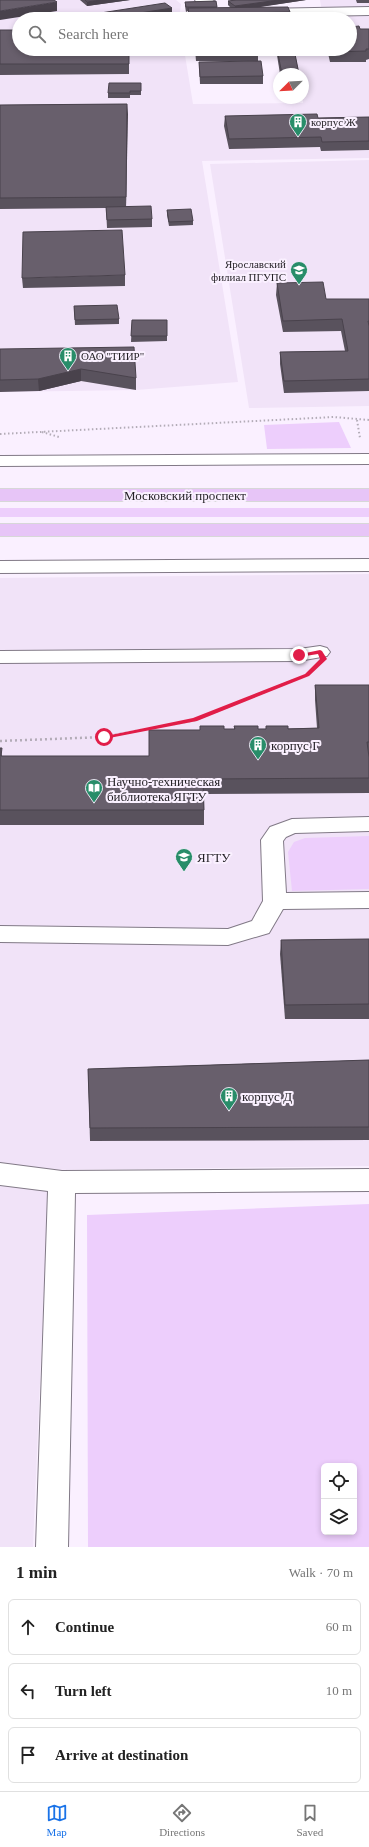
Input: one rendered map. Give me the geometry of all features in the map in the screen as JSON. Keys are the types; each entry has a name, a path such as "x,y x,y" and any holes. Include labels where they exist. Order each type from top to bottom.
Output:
{"main road":[{"name":"Московский проспект","path":"0,495 369,495"},
{"path":"0,530 369,530"}],"lane":[{"path":"201,0 208,0"},
{"path":"261,12 340,6 369,11"},
{"path":"0,461 369,459"},
{"path":"0,567 369,564"},
{"path":"0,657 299,655 320,652"},
{"path":"0,934 228,937 261,927 275,901 272,840 278,832 292,826 369,824"},
{"path":"275,901 369,900"},
{"path":"0,1174 62,1182 369,1180"},
{"path":"52,1547 62,1182"}],"path":[{"path":"0,434 334,417 369,420"},
{"path":"0,741 104,737 195,720 307,675 324,659 320,652"}],"shaded area":[{"path":"0,0 176,0 181,4 180,12 12,12 12,56 185,56 193,104 309,104 309,68 297,68 294,56 357,56 357,12 322,12 320,0 369,0 369,158 202,161 238,382 136,390 0,392"},
{"name":"Ярославский филиал ПГУПС","path":"369,160 369,406 249,408 210,164"},
{"path":"339,422 351,448 267,449 264,425"},
{"path":"0,508 369,508 369,517 0,517"},
{"name":"ЯГТУ","path":"369,574 369,1166 49,1170 33,1547 0,1547 0,578"},
{"path":"369,836 369,889 292,891 288,852 294,842 305,838"},
{"path":"369,1204 369,1547 88,1547 87,1215"}],"building":[{"path":"0,0 54,0 57,2 0,11"},
{"path":"85,0 101,0 87,2"},
{"path":"279,0 235,6 228,1"},
{"path":"216,1 217,7 186,7 185,2"},
{"path":"165,3 172,8 146,12 107,12"},
{"path":"288,7 290,12 189,12 188,8"},
{"path":"357,26 359,26 360,29 369,29 369,49 366,49 366,51 357,51"},
{"path":"0,30 12,30 12,56 129,56 129,64 0,64"},
{"path":"278,56 295,56 298,68 281,68"},
{"path":"261,61 263,76 200,77 199,62"},
{"path":"109,83 141,83 141,91 130,91 130,93 108,93"},
{"path":"127,104 126,197 0,198 0,105"},
{"path":"317,114 318,118 369,117 369,141 322,142 321,137 229,139 225,116"},
{"path":"151,206 152,219 107,220 106,207"},
{"path":"191,209 193,221 169,222 167,210"},
{"path":"122,230 125,275 22,278 23,232"},
{"path":"323,282 326,299 369,299 369,379 284,381 280,352 348,351 342,319 283,321 277,283"},
{"path":"117,305 119,319 75,320 74,306"},
{"path":"132,320 167,320 167,336 131,336"},
{"path":"134,347 136,378 81,369 38,379 0,380 0,349"},
{"name":"корпус Г","path":"315,685 369,685 369,742 367,742 369,778 203,779 204,810 0,810 0,748 2,748 1,756 149,756 149,730 200,730 200,726 224,726 224,729 235,729 234,726 258,726 258,729 266,729 266,726 288,726 288,729 319,728"},
{"path":"369,939 369,1004 285,1005 281,940"},
{"name":"корпус Д","path":"369,1060 369,1127 90,1128 88,1069"}],"place":[{"name":"корпус Ж","path":"298,137"},
{"name":"Ярославский филиал ПГУПС","path":"299,285"},
{"name":"ОАО \"ТИИР\"","path":"68,371"},
{"name":"корпус Г","path":"258,760"},
{"name":"Научно-техническая библиотека ЯГТУ","path":"94,803"},
{"name":"ЯГТУ","path":"184,872"},
{"name":"корпус Д","path":"229,1111"}],"route":[{"path":"104,737 195,720 307,675 324,659 320,652 299,655"}]}
